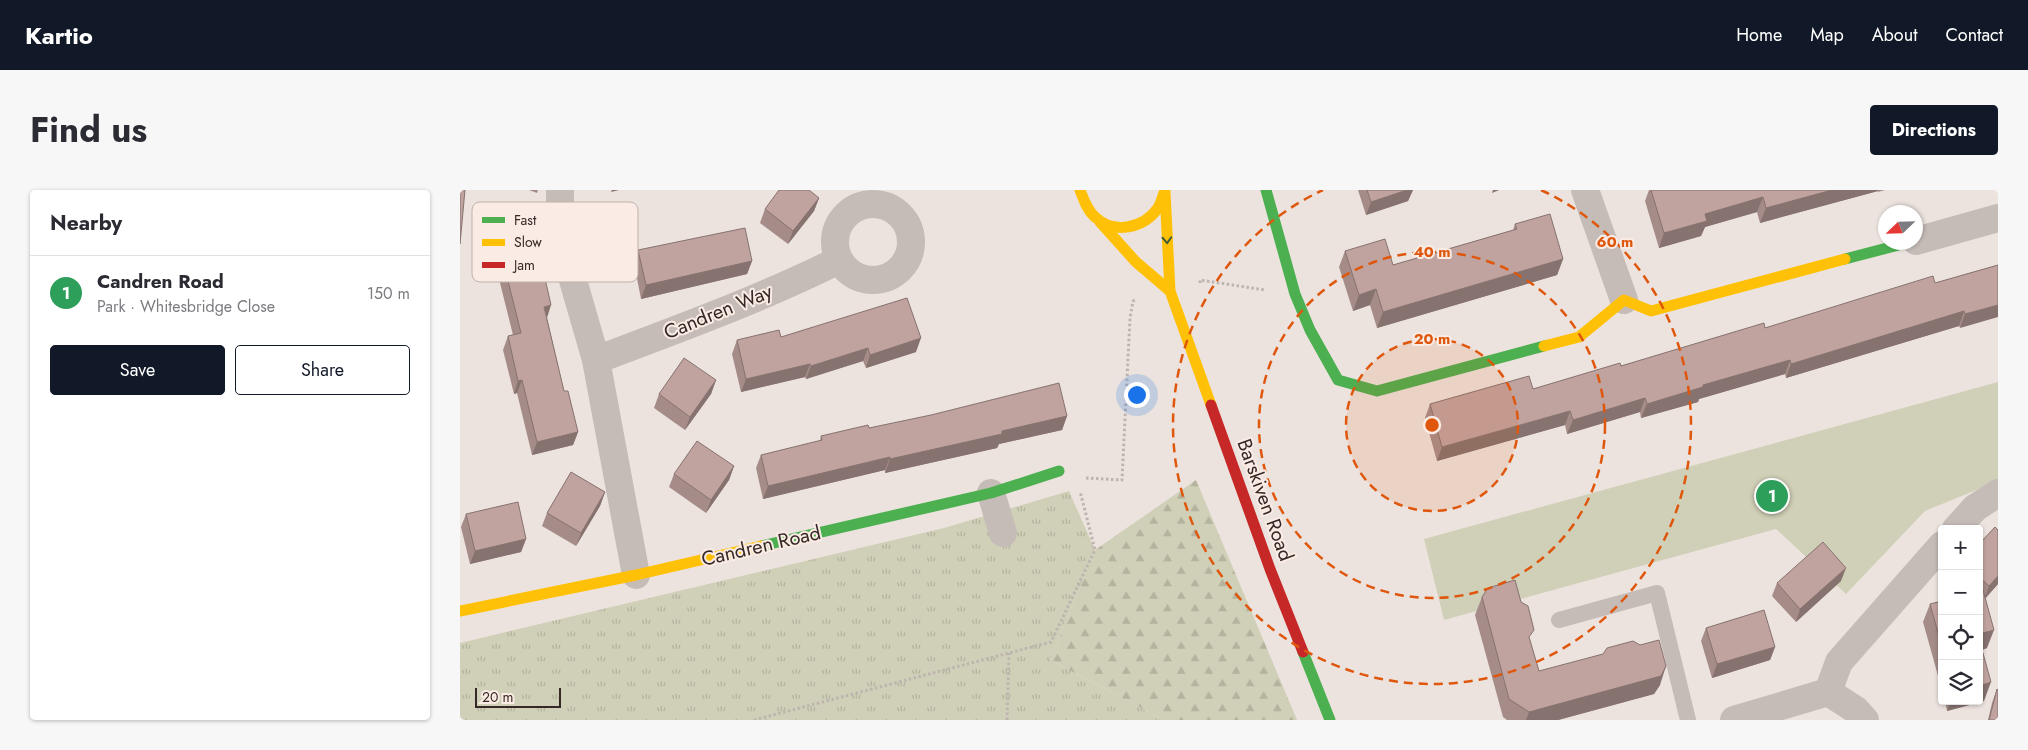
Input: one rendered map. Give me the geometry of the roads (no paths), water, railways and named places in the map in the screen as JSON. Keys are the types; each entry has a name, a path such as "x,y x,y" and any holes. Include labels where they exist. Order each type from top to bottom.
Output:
{"street":[{"name":"Barskiven Road","path":"1075,190 1090,213 1136,262 1170,292"},
{"path":"1080,190 1084,204"},
{"path":"1266,190 1295,294 1310,330 1338,380 1377,391 1579,336 1624,300"},
{"path":"1585,190 1624,300 1651,311 1880,250"},
{"path":"1100,222 1114,228 1127,228 1141,224 1152,216 1160,205 1165,191"},
{"name":"Barskiven Road","path":"1165,191 1170,292 1270,569 1330,720"},
{"path":"1923,239 1998,218"},
{"name":"Candren Way","path":"596,360 718,314 808,276 840,260"},
{"path":"574,282 596,360 636,575"},
{"name":"Candren Road","path":"460,611 636,575 991,493 1059,470"},
{"path":"991,493 1003,533"},
{"path":"1960,525 1975,508 1998,493"},
{"path":"1828,692 1839,662 1938,550"},
{"path":"1734,720 1828,692 1856,710 1865,720"}],"lane":[{"path":"1559,620 1657,593 1688,720"}],"place":[{"name":"Candren Road","path":"1772,496"}]}
